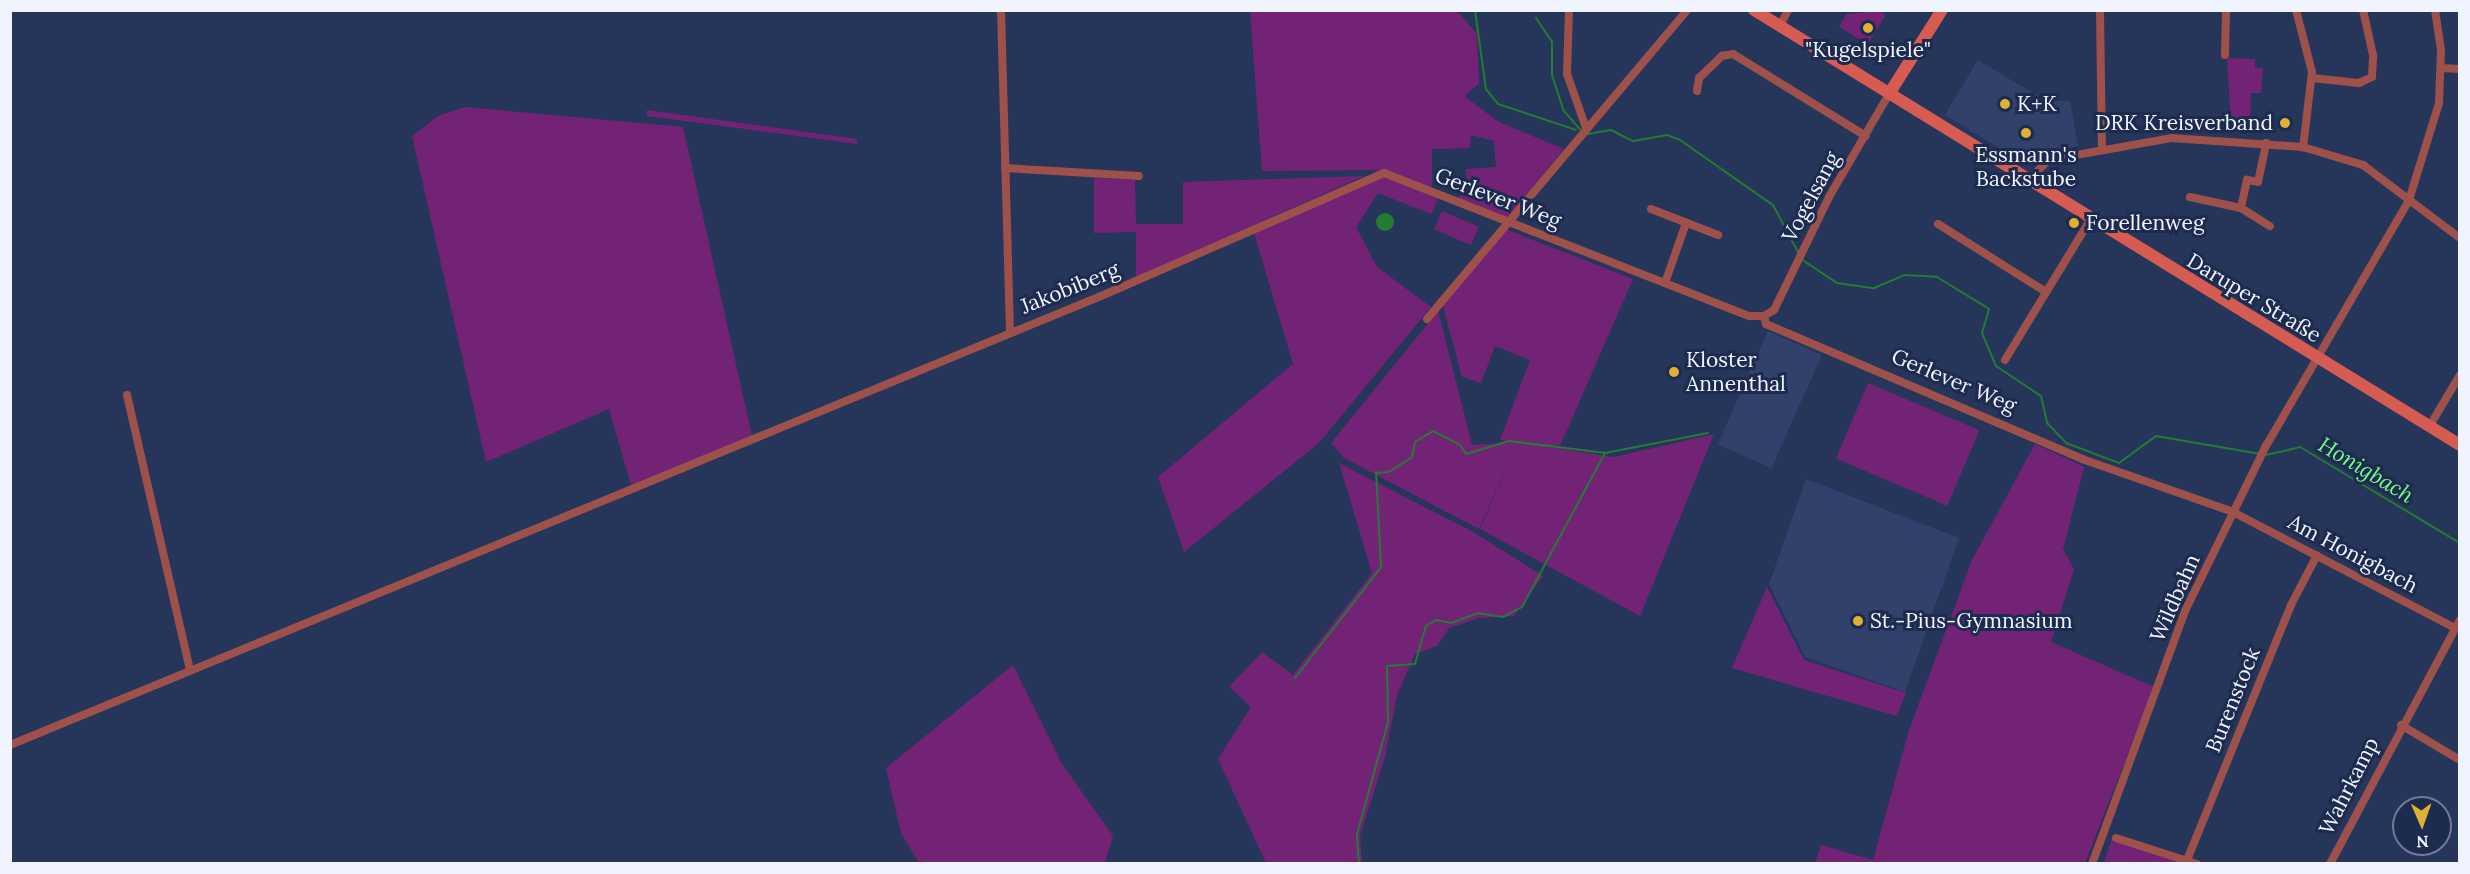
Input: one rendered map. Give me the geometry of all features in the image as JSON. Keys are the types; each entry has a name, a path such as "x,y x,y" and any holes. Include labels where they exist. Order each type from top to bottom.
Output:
{"street":[{"name":"Jakobiberg","path":"1001,10 1010,332 1384,173"},
{"path":"1569,10 1567,75 1583,132"},
{"path":"1427,319 1506,222 1685,14 1672,10"},
{"name":"Daruper Straße","path":"1754,10 2090,220 2460,446"},
{"path":"1780,26 1788,10"},
{"path":"1889,94 1942,10"},
{"path":"2100,10 2102,150"},
{"path":"2225,55 2226,10"},
{"path":"2296,10 2312,78 2303,147"},
{"path":"2312,78 2359,83 2372,77 2372,47 2362,10"},
{"name":"Wildbahn","path":"2092,864 2185,611 2266,446 2409,200 2436,119 2441,68 2435,10"},
{"path":"1697,91 1699,78 1722,56 1733,54 1866,136"},
{"path":"2441,68 2460,69"},
{"name":"Vogelsang","path":"1764,316 1774,309 1800,256 1889,94"},
{"path":"2028,181 2048,160 2171,138 2303,147 2350,159 2460,238"},
{"path":"2241,208 2247,180 2258,182 2266,143"},
{"path":"1005,168 1139,176"},
{"name":"Gerlever Weg","path":"1384,173 1749,316 1764,316 1766,324 2090,462 2233,512"},
{"path":"2190,197 2241,208 2270,226"},
{"path":"1651,209 1718,235"},
{"path":"2005,360 2090,220"},
{"path":"1665,283 1686,223"},
{"path":"1938,224 2046,292"},
{"path":"10,745 1010,332"},
{"path":"2429,427 2460,375"},
{"path":"127,395 190,671"},
{"name":"Am Honigbach","path":"2233,512 2457,624"},
{"name":"Burenstock","path":"2187,860 2291,605 2317,555"},
{"name":"Wahrkamp","path":"2330,863 2401,725 2457,624"},
{"name":"Wahrkamp","path":"2401,725 2460,760"},
{"path":"2116,838 2197,864"}],"shaded area":[{"path":"1250,11 1457,11 1477,34 1479,84 1464,96 1499,122 1564,149 1506,219 1455,198 1467,194 1466,169 1496,167 1494,141 1471,135 1470,148 1432,149 1432,189 1383,170 1262,171"},
{"path":"1882,11 1885,16 1868,44 1839,27 1846,14"},
{"path":"2227,58 2255,59 2255,68 2263,68 2261,93 2251,93 2250,125 2231,124"},
{"path":"1978,60 2046,101 2070,101 2078,146 2015,158 1945,115"},
{"path":"465,107 683,127 752,436 631,485 609,409 486,462 412,136 438,116"},
{"path":"647,110 857,139 857,144 647,116"},
{"path":"1364,176 1136,277 1136,232 1094,233 1094,178 1135,180 1136,224 1183,224 1183,182"},
{"path":"1384,176 1438,199 1431,214 1378,193 1356,227 1377,267 1431,307 1319,443 1184,552 1158,477 1293,364 1254,233"},
{"path":"1442,211 1479,227 1471,245 1434,229"},
{"path":"1381,213 1389,213 1394,218 1392,229 1381,231 1376,226 1376,218"},
{"path":"1505,229 1633,279 1560,446 1535,445 1614,457 1714,434 1640,616 1480,529 1518,442 1479,529 1344,458 1331,443 1438,311 1472,445 1512,442 1500,440 1530,360 1495,346 1481,383 1462,377 1443,306"},
{"path":"1768,331 1822,355 1771,468 1718,444"},
{"path":"1868,383 1979,430 1947,506 1836,458"},
{"path":"2035,444 2084,467 2063,549 2074,569 2051,642 2154,687 2085,863 1815,864 1821,845 1873,860 1909,730 1972,560"},
{"path":"1339,463 1475,533 1543,576 1514,616 1479,618 1449,628 1437,646 1415,654 1397,695 1385,757 1360,836 1362,863 1266,863 1218,759 1251,707 1229,687 1262,652 1293,675 1372,573"},
{"name":"St.-Pius-Gymnasium","path":"1806,479 1959,538 1905,692 1805,657 1769,584"},
{"path":"1767,587 1804,660 1906,693 1897,716 1732,668"},
{"path":"1013,665 1062,764 1113,836 1105,863 919,863 901,833 886,768"},
{"path":"2112,839 2189,864 2103,864"}],"waterway":[{"name":"Honigbach","path":"1475,10 1486,89 1498,104 1576,130"},
{"name":"Honigbach","path":"1536,18 1552,42 1552,75 1564,111 1582,132"},
{"name":"Honigbach","path":"1588,134 1611,130 1633,141 1667,135 1680,140 1773,205 1799,254"},
{"name":"Honigbach","path":"1801,259 1837,283 1874,288 1904,275 1937,277 1989,309 1982,333 1996,366 2041,396 2047,423 2066,443 2119,463 2156,436 2260,454"},
{"path":"1295,678 1381,567 1376,473 1389,472 1412,457 1415,442 1433,431 1460,445 1466,454 1509,441 1605,453"},
{"path":"1359,864 1357,834 1388,722 1387,666 1415,664 1426,626 1436,620 1451,623 1478,613 1503,617 1522,607 1605,453 1708,433"},
{"name":"Honigbach","path":"2266,455 2300,447 2460,543"}],"place":[{"name":"\"Kugelspiele\"","path":"1868,28"},
{"name":"K+K","path":"2005,104"},
{"name":"DRK Kreisverband","path":"2285,123"},
{"name":"Essmann's Backstube","path":"2026,133"},
{"name":"Forellenweg","path":"2074,223"},
{"name":"Kloster Annenthal","path":"1674,372"},
{"name":"St.-Pius-Gymnasium","path":"1858,621"}]}
